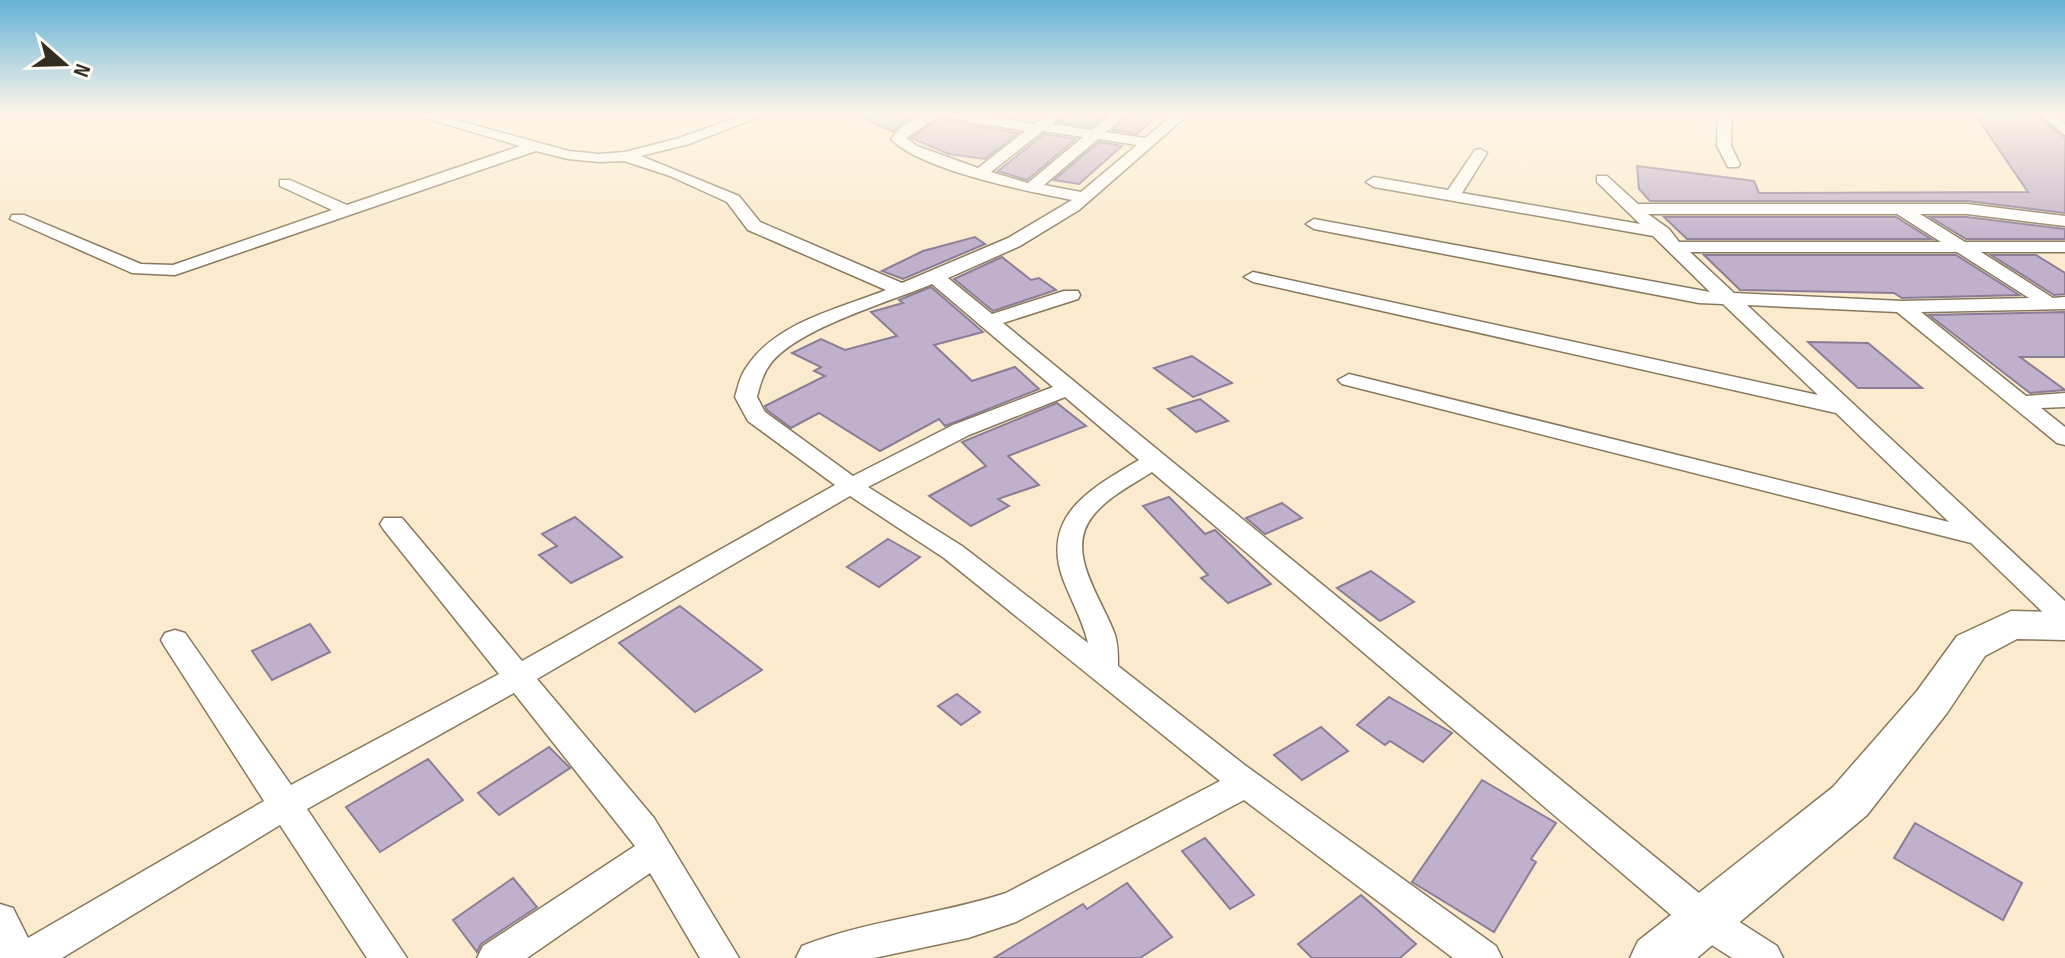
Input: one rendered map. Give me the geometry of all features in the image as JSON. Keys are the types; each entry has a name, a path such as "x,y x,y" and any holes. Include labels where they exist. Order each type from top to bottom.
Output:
{"street":[{"path":"18,219 138,269 175,270 501,158"},
{"path":"630,158 675,173 733,199 754,226 902,290"},
{"path":"935,158 1030,189 1085,197"},
{"path":"979,174 999,158"},
{"path":"1030,189 1068,158"},
{"path":"1132,158 1085,197 1014,242 795,333 766,355 754,371 746,397 756,416 851,486 953,552 1246,783 1483,958"},
{"path":"1451,198 1477,158"},
{"path":"1730,158 1733,164"},
{"path":"1602,179 1848,408 2065,617"},
{"path":"1374,182 1670,240 2065,247"},
{"path":"285,183 347,211"},
{"path":"1900,208 2059,306"},
{"path":"1637,209 1989,210 2065,221"},
{"path":"1314,224 1636,287 1733,300 1902,307 2059,306"},
{"path":"935,277 1703,919 1764,958"},
{"path":"1253,277 1848,408"},
{"path":"987,322 1071,295"},
{"path":"1902,307 2065,438"},
{"path":"1349,380 1983,538"},
{"path":"28,958 285,805 518,677 851,486 961,430 1069,388"},
{"path":"2018,403 2065,400"},
{"path":"1103,671 1101,637 1067,558 1073,528 1097,498 1155,460"},
{"path":"393,524 657,850 720,958"},
{"path":"1657,958 1850,801 1932,702 1971,646 2011,625 2065,626"},
{"path":"175,640 388,958"},
{"path":"815,958 884,938 968,922 1016,906 1246,783"},
{"path":"496,958 657,850"},
{"path":"0,920 18,958"}],"building":[{"path":"1015,158 1054,158 1027,180 998,171"},
{"path":"1080,158 1109,158 1079,184 1054,180"},
{"path":"2005,158 2065,158 2065,213 1967,201 1650,201 1639,189 1637,166 1754,181 1759,193 2028,192"},
{"path":"1664,217 1896,217 1931,239 1687,239"},
{"path":"1930,217 1967,217 2065,229 2065,239 1966,239"},
{"path":"975,237 985,244 903,279 882,271 923,251"},
{"path":"1704,255 1956,255 2019,295 1902,298 1894,293 1740,290"},
{"path":"1991,255 2036,255 2065,273 2065,294 2054,295"},
{"path":"1002,257 1031,280 1039,278 1056,290 993,311 954,279"},
{"path":"931,287 983,332 934,345 972,381 1015,367 1039,389 945,426 939,419 880,451 819,413 791,428 767,410 765,406 825,376 814,371 821,367 792,353 821,339 845,350 897,336 871,312 903,303 899,300"},
{"path":"2065,312 2065,357 2020,357 2065,390 2030,393 1929,315"},
{"path":"1808,342 1868,343 1922,388 1858,388"},
{"path":"1192,356 1232,383 1193,397 1154,368"},
{"path":"1200,399 1228,421 1196,432 1168,409"},
{"path":"1057,403 1086,426 1008,456 1039,485 998,499 1009,506 971,526 929,496 986,466 962,442"},
{"path":"1169,497 1205,534 1215,530 1271,584 1228,603 1201,578 1208,575 1143,506"},
{"path":"1282,503 1302,518 1265,534 1246,518"},
{"path":"575,517 622,557 571,583 539,555 557,546 542,534"},
{"path":"888,539 920,557 879,587 847,567"},
{"path":"1371,571 1414,602 1380,621 1337,588"},
{"path":"680,606 762,670 695,712 619,643"},
{"path":"310,624 330,652 272,680 252,651"},
{"path":"957,694 980,712 961,725 938,706"},
{"path":"1389,697 1452,733 1423,762 1390,741 1385,745 1357,725"},
{"path":"1321,727 1348,751 1302,780 1274,755"},
{"path":"549,747 570,768 499,815 478,793"},
{"path":"428,759 463,800 380,852 346,807"},
{"path":"1482,780 1556,823 1531,859 1536,862 1494,932 1412,882"},
{"path":"1915,823 2022,883 2003,920 1894,858"},
{"path":"1205,838 1254,895 1230,909 1182,851"},
{"path":"513,878 537,907 481,944 477,952 453,920"},
{"path":"1127,883 1172,937 1140,958 994,958 1083,904 1087,909"},
{"path":"1361,895 1416,944 1400,958 1312,958 1298,944"}]}
